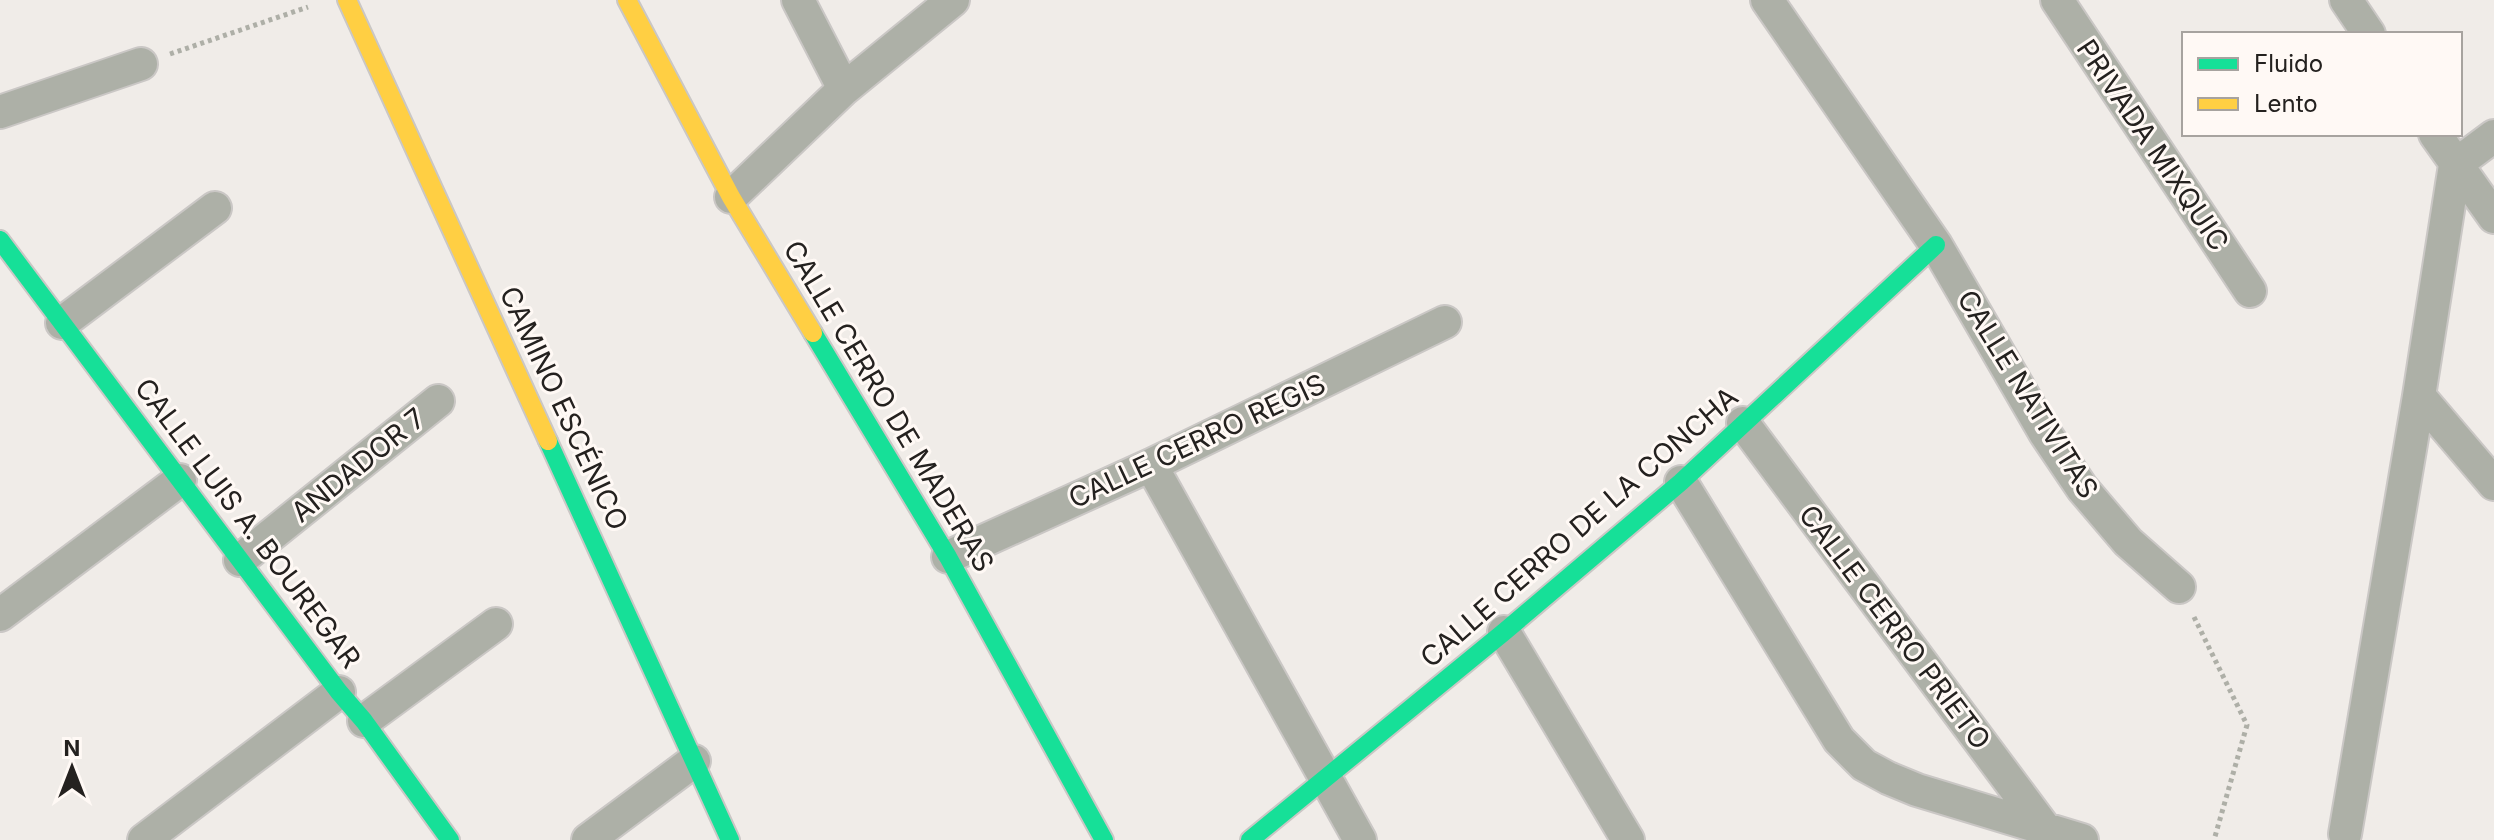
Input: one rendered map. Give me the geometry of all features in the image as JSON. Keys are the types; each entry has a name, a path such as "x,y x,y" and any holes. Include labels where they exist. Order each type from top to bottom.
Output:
{"street":[{"name":"CAMINO ESCÉNICO","path":"347,0 730,840"},
{"name":"CALLE CERRO DE MADERAS","path":"627,0 731,197 948,557 1104,840"},
{"path":"798,0 844,89"},
{"path":"731,197 844,89 953,0"},
{"name":"CALLE NATIVITAS","path":"1767,0 1936,245 2045,433 2082,488 2128,542 2179,587"},
{"name":"PRIVADA MIXQUIC","path":"2057,0 2250,291"},
{"path":"2346,0 2368,32"},
{"path":"0,112 141,64"},
{"path":"2436,136 2494,217"},
{"path":"2345,834 2455,165 2494,136"},
{"path":"62,323 215,208"},
{"name":"CALLE CERRO DE LA CONCHA","path":"1250,840 1681,482 1936,245"},
{"name":"CALLE LUIS A. BOUREGAR","path":"3,250 62,323 364,721 450,840"},
{"name":"CALLE CERRO REGIS","path":"948,557 1151,465 1445,322"},
{"path":"2419,396 2494,484"},
{"name":"ANDADOR 7","path":"240,560 438,401"},
{"name":"CALLE CERRO PRIETO","path":"1743,423 2046,830"},
{"path":"1151,465 1360,840"},
{"path":"0,615 180,480"},
{"path":"1681,482 1839,740 1864,765 1917,790 2082,840"},
{"path":"364,721 496,624"},
{"path":"1504,632 1628,840"},
{"path":"144,840 339,692"},
{"path":"588,840 694,761"}],"path":[{"path":"141,64 313,5"},
{"path":"2179,587 2247,725 2214,840"}],"traffic: fast":[{"path":"0,240 339,692 364,721 450,840"},
{"path":"1250,840 1681,482 1936,245"},
{"path":"813,333 948,557 1104,840"},
{"path":"548,441 730,840"}],"traffic: slow":[{"path":"347,0 548,441"},
{"path":"627,0 731,197 813,333"}]}
